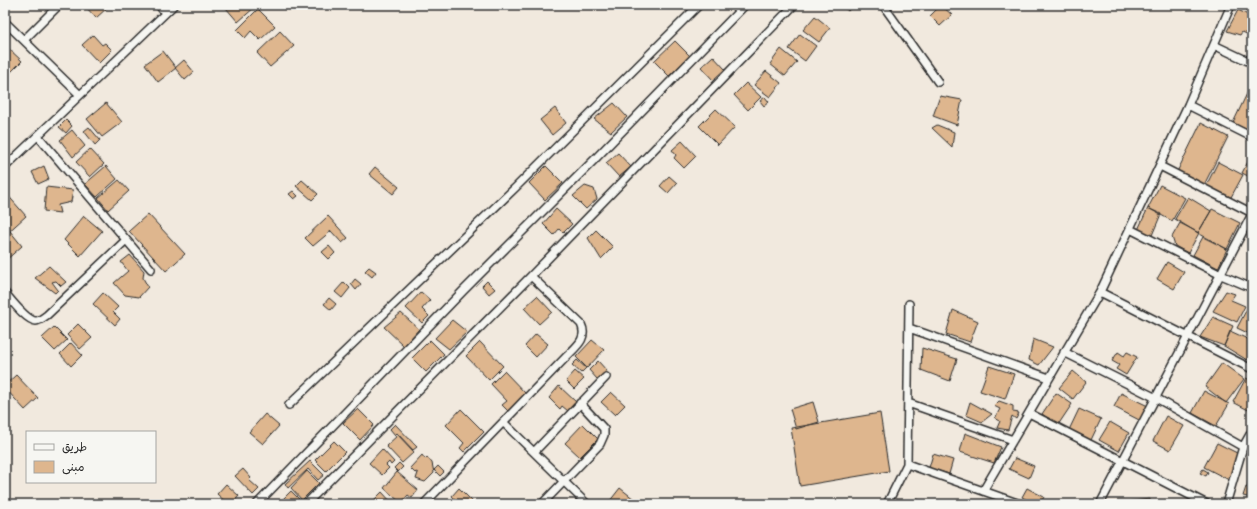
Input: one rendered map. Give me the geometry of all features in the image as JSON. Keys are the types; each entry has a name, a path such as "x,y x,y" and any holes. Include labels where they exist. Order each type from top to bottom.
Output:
{"street":[{"path":"24,40 59,5"},
{"path":"159,5 165,13"},
{"path":"5,167 174,5"},
{"path":"289,405 510,194 698,5"},
{"path":"257,504 458,296 596,158 745,5"},
{"path":"306,504 531,276 794,5"},
{"path":"883,5 938,82"},
{"path":"983,491 1100,292 1188,105 1231,5"},
{"path":"5,22 80,95"},
{"path":"1214,45 1252,63"},
{"path":"1188,105 1252,137"},
{"path":"38,136 151,269"},
{"path":"1100,504 1252,214 1160,166"},
{"path":"1130,228 1252,288"},
{"path":"5,293 26,316 33,321 38,321 47,315 126,240"},
{"path":"424,504 567,356 581,341 584,335 584,330 581,324 531,276"},
{"path":"1100,292 1252,369"},
{"path":"887,504 907,464 909,304"},
{"path":"909,328 1049,378"},
{"path":"1064,352 1156,398 1243,447"},
{"path":"534,452 606,377"},
{"path":"542,504 565,482 600,444 604,435 604,429 580,403"},
{"path":"908,403 1013,440"},
{"path":"1029,413 1122,462 1207,504"},
{"path":"503,422 588,504"},
{"path":"1226,504 1243,447 1252,431"},
{"path":"907,464 1020,504"}],"building":[{"path":"84,5 105,5 107,8 96,18"},
{"path":"229,5 253,5 255,7 238,22 226,8"},
{"path":"841,5 854,5 848,11"},
{"path":"941,5 952,15 940,26 930,16"},
{"path":"258,9 275,26 260,40 251,31 245,38 237,30"},
{"path":"1238,10 1252,17 1252,36 1242,32 1240,35 1227,31"},
{"path":"815,16 830,28 819,42 803,30"},
{"path":"280,31 294,46 270,67 257,53"},
{"path":"800,34 816,46 805,61 789,49"},
{"path":"93,35 102,45 105,43 112,50 99,63 82,45"},
{"path":"675,41 690,56 669,76 654,61"},
{"path":"8,48 22,61 5,78 5,50"},
{"path":"781,49 797,62 785,76 770,64"},
{"path":"163,51 176,68 158,82 145,64"},
{"path":"713,56 725,69 713,80 701,67"},
{"path":"184,60 194,72 185,80 175,68"},
{"path":"766,71 781,83 770,97 754,85"},
{"path":"746,83 761,97 748,110 734,95"},
{"path":"1252,83 1252,132 1233,123"},
{"path":"940,96 962,100 957,125 933,116"},
{"path":"765,97 769,102 764,106 760,101"},
{"path":"106,103 122,122 102,137 87,119"},
{"path":"614,103 627,117 611,132 594,119"},
{"path":"555,108 566,123 552,135 540,120"},
{"path":"716,109 735,127 718,145 699,126"},
{"path":"66,120 72,126 66,133 59,127"},
{"path":"1201,123 1228,137 1204,185 1177,172"},
{"path":"937,125 954,132 952,147 932,128"},
{"path":"89,127 100,140 95,145 84,131"},
{"path":"72,130 85,146 73,157 60,140"},
{"path":"682,141 696,156 684,168 674,158 676,155 672,150"},
{"path":"90,149 104,164 90,177 76,162"},
{"path":"618,153 631,167 619,177 606,163"},
{"path":"1252,154 1252,178 1242,173"},
{"path":"1218,162 1243,175 1230,199 1206,186"},
{"path":"44,166 49,179 38,184 32,172"},
{"path":"106,166 117,179 97,197 85,184"},
{"path":"546,166 563,183 545,200 529,183"},
{"path":"375,167 399,187 393,194 369,174"},
{"path":"669,176 677,183 668,193 660,186"},
{"path":"119,180 129,191 108,210 98,198"},
{"path":"302,180 318,194 312,200 296,186"},
{"path":"1160,185 1185,198 1172,221 1148,208"},
{"path":"585,186 594,189 597,199 586,209 573,196"},
{"path":"46,187 73,190 71,202 58,205 60,213 44,211"},
{"path":"293,191 298,196 294,199 289,194"},
{"path":"5,192 26,216 5,235"},
{"path":"1188,197 1211,211 1198,233 1175,219"},
{"path":"1148,208 1161,214 1150,240 1136,234"},
{"path":"556,209 572,224 563,233 559,229 554,235 543,224"},
{"path":"1212,209 1240,223 1227,249 1198,233"},
{"path":"148,214 185,254 166,271 129,231"},
{"path":"84,216 102,231 80,256 64,240"},
{"path":"328,216 348,238 342,243 331,231 313,246 305,238"},
{"path":"1180,223 1199,233 1188,253 1175,246 1172,237"},
{"path":"596,230 613,247 601,259 588,238"},
{"path":"10,231 22,246 5,261 5,235"},
{"path":"1203,237 1227,249 1218,268 1193,255"},
{"path":"329,246 335,253 329,259 322,252"},
{"path":"130,255 144,271 143,278 148,287 139,297 125,295 114,283 128,271 121,262"},
{"path":"1167,262 1184,272 1174,289 1157,279"},
{"path":"49,266 66,282 61,286 56,281 52,282 58,290 55,293 35,278"},
{"path":"369,267 376,272 372,277 365,271"},
{"path":"355,279 361,284 356,290 351,284"},
{"path":"487,281 495,289 489,294 482,286"},
{"path":"344,282 350,288 342,298 335,292"},
{"path":"1226,291 1235,294 1231,300 1245,306 1237,322 1213,311"},
{"path":"421,292 430,300 422,309 429,316 422,323 406,308"},
{"path":"103,293 118,307 113,312 120,319 115,325 93,304"},
{"path":"537,296 552,312 539,324 524,308"},
{"path":"329,298 336,304 331,310 324,304"},
{"path":"1250,303 1252,305 1252,335 1237,328"},
{"path":"953,310 978,321 970,342 946,334"},
{"path":"401,313 419,329 404,346 384,327"},
{"path":"1213,317 1233,326 1224,346 1200,337"},
{"path":"452,320 467,332 449,349 435,338"},
{"path":"78,324 92,338 80,349 67,335"},
{"path":"54,327 67,340 55,351 42,338"},
{"path":"1230,331 1252,341 1252,354 1247,360 1224,346"},
{"path":"536,334 548,344 536,357 525,346"},
{"path":"1033,339 1053,347 1039,365 1029,360"},
{"path":"430,340 444,354 426,372 412,358"},
{"path":"592,340 604,350 587,368 576,357"},
{"path":"480,342 503,366 489,380 466,356"},
{"path":"71,343 82,355 71,366 60,354"},
{"path":"922,348 957,359 950,381 921,370"},
{"path":"1118,352 1124,356 1127,352 1137,357 1126,375 1116,369 1119,365 1112,361"},
{"path":"577,360 586,368 581,373 572,365"},
{"path":"598,361 607,371 597,379 589,370"},
{"path":"1222,363 1244,379 1226,403 1205,387"},
{"path":"989,366 1014,374 1005,399 980,391"},
{"path":"504,371 527,395 509,412 502,405 507,401 491,384"},
{"path":"575,371 584,379 574,389 566,381"},
{"path":"1073,371 1086,382 1073,399 1059,388"},
{"path":"16,375 38,398 25,410 5,388 5,385"},
{"path":"1246,378 1252,381 1252,412 1233,402"},
{"path":"559,386 576,402 568,411 562,406 560,409 549,398"},
{"path":"1204,391 1229,404 1216,426 1192,413"},
{"path":"611,392 625,405 615,415 601,402"},
{"path":"1056,393 1072,404 1058,425 1042,414"},
{"path":"1121,393 1148,406 1141,421 1114,407"},
{"path":"999,401 1013,406 1013,412 1019,413 1016,419 1012,416 1008,430 997,428 1000,421 995,418 1000,409 994,406"},
{"path":"813,402 819,422 796,429 790,409"},
{"path":"970,402 992,414 982,422 966,415"},
{"path":"358,409 374,425 360,440 343,423"},
{"path":"461,409 484,432 464,452 460,448 464,443 446,425"},
{"path":"1079,409 1101,419 1091,440 1069,430"},
{"path":"880,413 889,471 800,486 791,428"},
{"path":"265,414 279,426 263,444 249,432"},
{"path":"1166,416 1184,426 1170,450 1153,441"},
{"path":"1110,422 1129,433 1119,451 1099,440"},
{"path":"395,424 417,447 413,450 397,433 395,435 390,429"},
{"path":"583,424 598,439 580,457 565,443"},
{"path":"965,433 1001,447 994,463 960,452"},
{"path":"398,435 414,452 402,463 386,446"},
{"path":"334,441 345,452 326,471 315,460"},
{"path":"1217,443 1241,455 1229,480 1204,467"},
{"path":"382,449 394,462 391,465 389,462 386,465 389,468 382,475 369,463"},
{"path":"933,454 953,460 949,474 929,468"},
{"path":"422,455 425,459 427,457 432,463 434,473 425,482 416,479 418,473 415,473 410,468"},
{"path":"1015,458 1034,466 1029,478 1009,469"},
{"path":"310,461 324,475 318,480 308,469 288,488 285,484"},
{"path":"399,463 403,467 398,472 394,468"},
{"path":"438,466 444,472 440,476 434,470"},
{"path":"243,469 251,478 249,480 259,489 253,495 235,476"},
{"path":"1203,469 1208,472 1206,476 1200,473"},
{"path":"307,471 319,483 302,500 291,488"},
{"path":"397,472 418,490 412,498 408,495 401,503 384,488"},
{"path":"1250,476 1252,477 1252,488 1247,486"},
{"path":"226,484 239,496 232,504 228,504 217,494"},
{"path":"1246,487 1252,489 1252,498 1243,496"},
{"path":"459,488 475,504 460,504 452,496"},
{"path":"620,488 639,504 612,504 609,502"},
{"path":"1027,488 1044,497 1040,504 1034,504 1022,497"},
{"path":"291,491 302,502 300,504 279,503"},
{"path":"382,492 393,504 370,504"},
{"path":"916,499 931,504 914,504"},
{"path":"1150,499 1150,504 1115,504 1115,503"}]}
